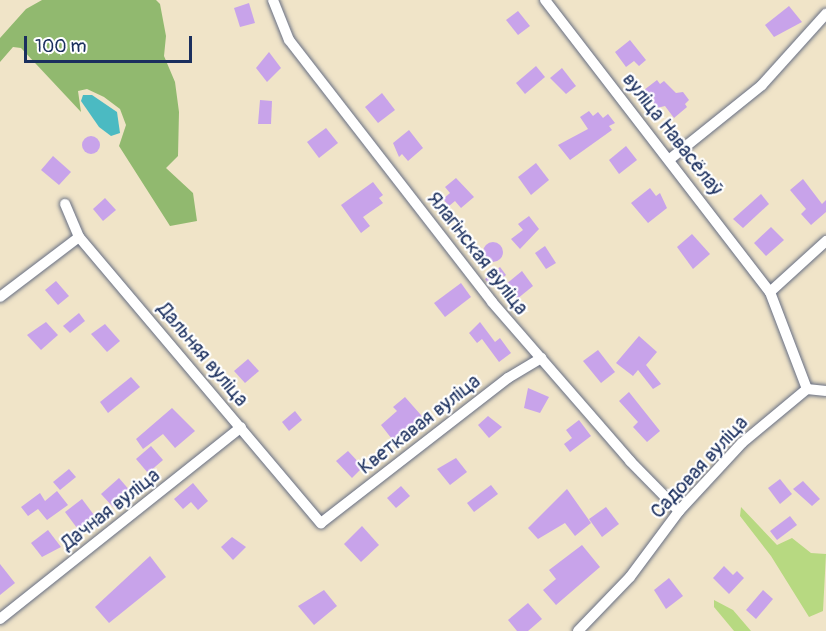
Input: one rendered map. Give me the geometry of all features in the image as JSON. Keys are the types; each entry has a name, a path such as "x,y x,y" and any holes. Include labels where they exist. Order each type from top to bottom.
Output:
{"street":[{"name":"Ялагінская вуліца","path":"273,0 289,40 492,302 679,511"},
{"name":"вуліца Навасёлаў","path":"545,0 670,159 770,292"},
{"path":"670,159 762,85 826,14"},
{"name":"Дальняя вуліца","path":"65,204 79,237 321,523"},
{"path":"0,297 79,237"},
{"path":"826,241 770,292 807,389 826,391"},
{"name":"Кветкавая вуліца","path":"321,523 508,378 541,358"},
{"name":"Садовая вуліца","path":"578,631 630,577 679,511 742,443 807,389"},
{"name":"Дачная вуліца","path":"0,619 242,427"}],"green space":[{"path":"42,0 156,0 160,4 166,36 164,56 175,82 179,112 178,156 166,168 193,193 197,221 170,226 119,146 126,125 120,109 104,97 87,89 78,91 81,112 21,48 13,47 0,62 0,38 26,9"},
{"path":"741,507 777,545 792,538 811,553 826,554 823,611 809,617 771,556 740,516"},
{"path":"714,600 733,610 751,631 734,631 714,607"}],"water":[{"path":"83,95 92,95 117,112 120,133 111,136 99,127 81,101"}],"building":[{"path":"249,3 255,23 240,27 234,8"},
{"path":"789,6 802,22 774,37 765,25"},
{"path":"518,11 530,26 518,35 506,20"},
{"path":"630,40 646,60 639,66 634,61 626,67 615,52"},
{"path":"269,52 281,68 267,82 256,68"},
{"path":"536,66 545,77 525,94 516,83"},
{"path":"562,68 576,86 566,94 550,78"},
{"path":"657,80 660,84 664,81 676,93 683,92 689,100 685,104 687,107 674,118 665,106 657,108 644,90"},
{"path":"382,93 395,110 378,123 365,107"},
{"path":"260,100 272,101 271,124 258,124"},
{"path":"589,111 593,116 598,112 603,118 608,114 615,123 609,126 612,130 570,160 558,145 588,129 580,117"},
{"path":"326,128 338,143 319,158 307,142"},
{"path":"409,130 423,148 408,161 402,154 399,157 393,143"},
{"path":"91,136 97,139 100,145 97,151 91,154 85,151 82,145 85,139"},
{"path":"626,146 637,160 619,174 609,160"},
{"path":"53,156 71,172 59,185 41,170"},
{"path":"536,163 549,180 531,195 518,177"},
{"path":"456,178 474,197 461,208 455,201 449,206 443,199 450,193 445,187"},
{"path":"803,179 822,204 826,200 826,212 811,225 801,214 806,209 790,190"},
{"path":"373,182 383,195 379,198 383,203 363,217 370,226 361,233 341,205"},
{"path":"650,188 656,196 660,193 667,208 648,223 631,203"},
{"path":"761,194 769,204 743,228 733,219"},
{"path":"105,198 116,210 103,221 93,209"},
{"path":"529,216 539,229 520,249 511,239 523,230 518,224"},
{"path":"771,227 784,240 766,256 754,243"},
{"path":"692,234 710,254 693,269 677,247"},
{"path":"493,242 500,245 503,252 500,259 493,262 486,259 483,252 486,245"},
{"path":"545,246 556,263 546,269 535,253"},
{"path":"500,267 506,275 491,287 485,279"},
{"path":"522,271 533,286 517,299 506,284"},
{"path":"56,281 69,296 58,305 45,290"},
{"path":"461,283 471,297 445,317 434,303"},
{"path":"79,313 85,321 70,333 63,326"},
{"path":"46,322 58,335 41,350 27,335"},
{"path":"480,322 495,342 500,338 511,353 499,362 482,339 477,343 469,333"},
{"path":"105,324 120,341 107,352 91,334"},
{"path":"639,336 657,352 646,365 661,384 653,389 638,370 633,376 616,363"},
{"path":"598,350 615,372 601,383 583,361"},
{"path":"248,359 259,371 245,383 234,371"},
{"path":"131,377 140,387 108,413 100,402"},
{"path":"528,388 549,397 540,413 524,408"},
{"path":"629,392 660,431 647,442 633,427 638,422 619,401"},
{"path":"405,397 428,423 419,431 415,426 395,443 381,425 397,411 393,407"},
{"path":"172,408 195,431 175,448 163,434 143,449 136,439"},
{"path":"295,411 302,420 289,431 282,422"},
{"path":"488,416 502,427 489,438 478,425"},
{"path":"579,420 591,436 570,452 564,444 572,438 566,430"},
{"path":"151,446 163,460 148,473 136,459"},
{"path":"348,451 363,467 352,478 336,461"},
{"path":"456,458 467,472 450,485 437,469"},
{"path":"69,469 76,477 60,490 53,482"},
{"path":"119,478 131,492 113,507 101,494"},
{"path":"780,479 792,494 780,504 768,488"},
{"path":"803,481 820,499 812,506 793,489"},
{"path":"193,483 208,501 198,510 191,502 183,509 174,499"},
{"path":"491,485 498,494 474,512 467,503"},
{"path":"401,486 410,496 396,508 387,498"},
{"path":"567,489 591,523 575,536 565,523 538,539 528,528"},
{"path":"57,491 68,505 47,520 38,509 28,516 21,507 40,493 45,501"},
{"path":"82,499 97,519 80,532 65,512"},
{"path":"606,507 619,524 602,537 589,519"},
{"path":"790,516 797,525 777,540 770,531"},
{"path":"362,526 379,545 361,562 344,544"},
{"path":"48,530 61,547 42,557 31,543"},
{"path":"232,537 246,547 233,560 221,547"},
{"path":"582,545 600,567 556,605 543,590 556,579 549,570"},
{"path":"150,556 166,577 109,623 95,607"},
{"path":"0,564 15,583 0,595"},
{"path":"724,566 733,575 737,571 744,578 729,594 713,578"},
{"path":"669,578 683,596 666,609 654,590"},
{"path":"324,590 337,606 314,625 298,606"},
{"path":"763,590 773,599 756,619 746,610"},
{"path":"528,603 542,619 528,631 517,631 508,620"}]}
